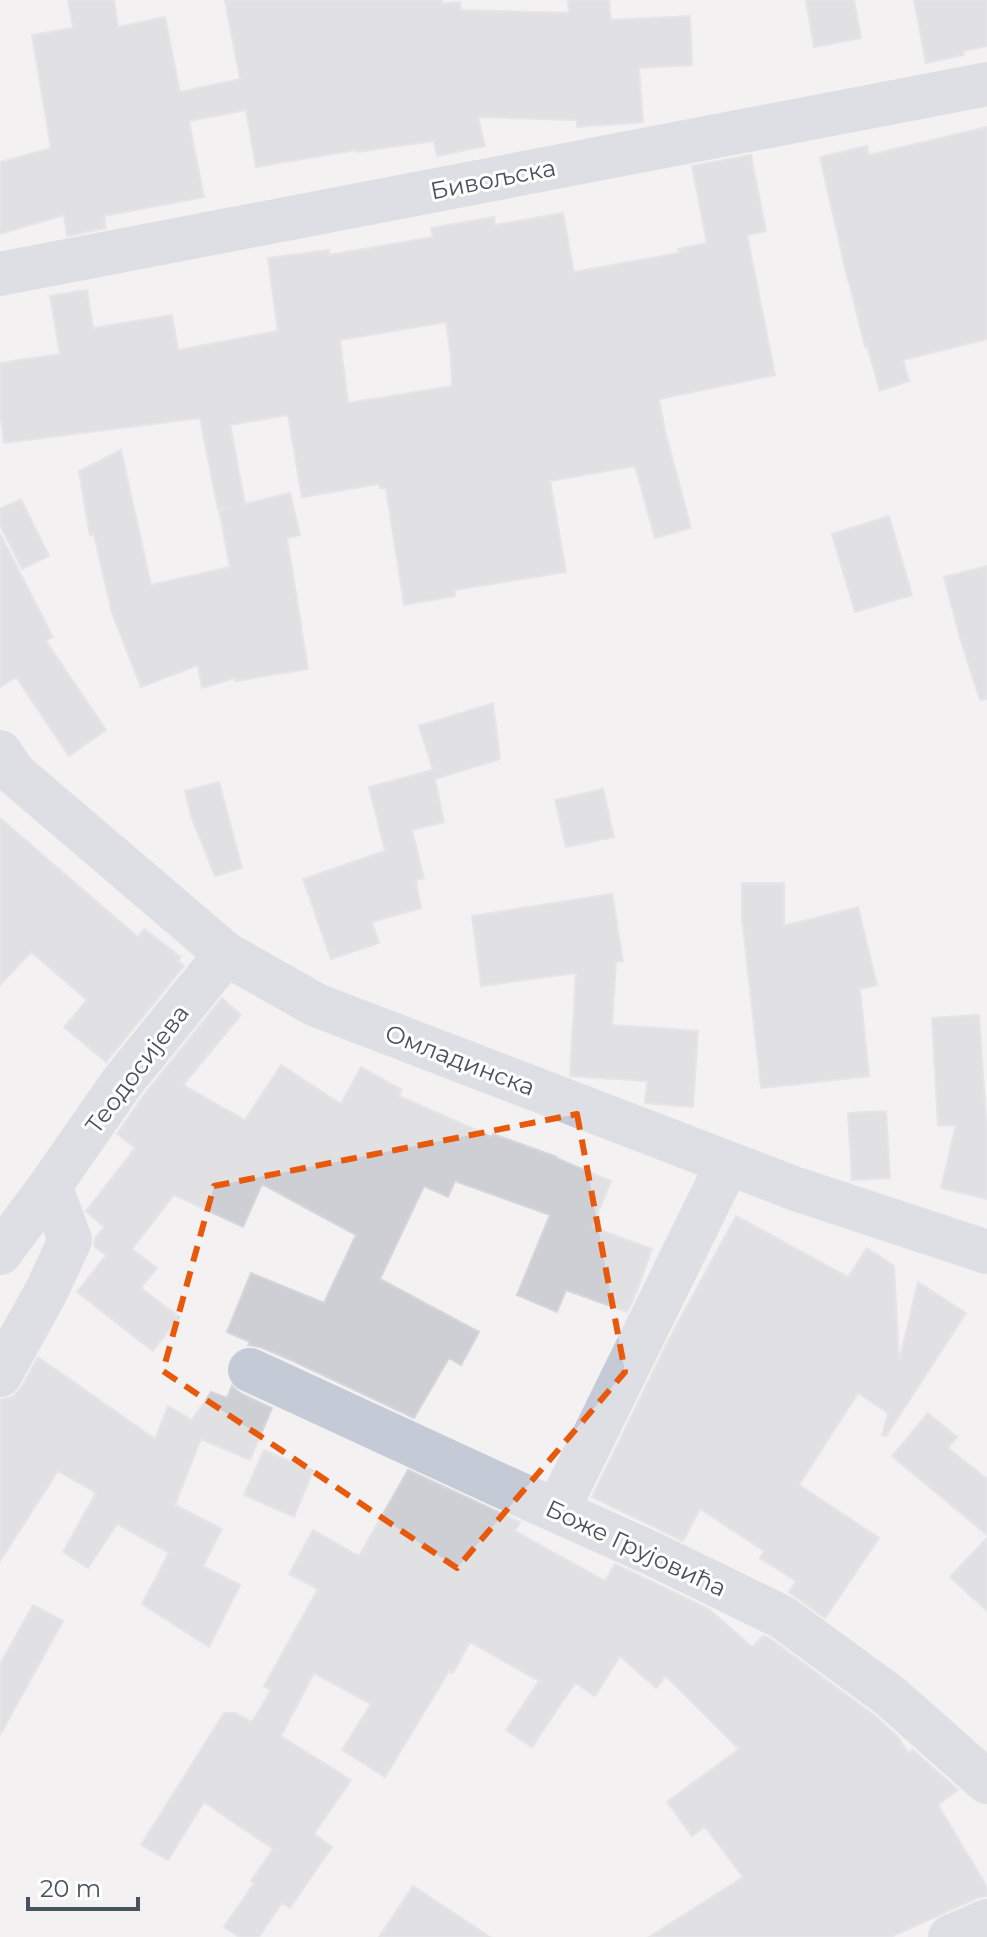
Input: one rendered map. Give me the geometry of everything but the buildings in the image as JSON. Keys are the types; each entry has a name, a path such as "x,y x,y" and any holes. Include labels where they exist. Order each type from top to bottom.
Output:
{"street":[{"name":"Бивољска","path":"0,274 987,84"},
{"name":"Омладинска","path":"5,769 226,954 316,1005 796,1189 987,1252"},
{"name":"Теодосијева","path":"0,1253 123,1081 226,954"},
{"path":"557,1511 728,1163"},
{"path":"0,1375 47,1290 70,1240 50,1186"},
{"name":"Боже Грујовића","path":"250,1370 655,1555 782,1617 890,1696 987,1782"},
{"path":"950,1937 987,1921"}],"highlighted area":[{"path":"577,1114 625,1372 457,1568 163,1371 214,1186"}]}
